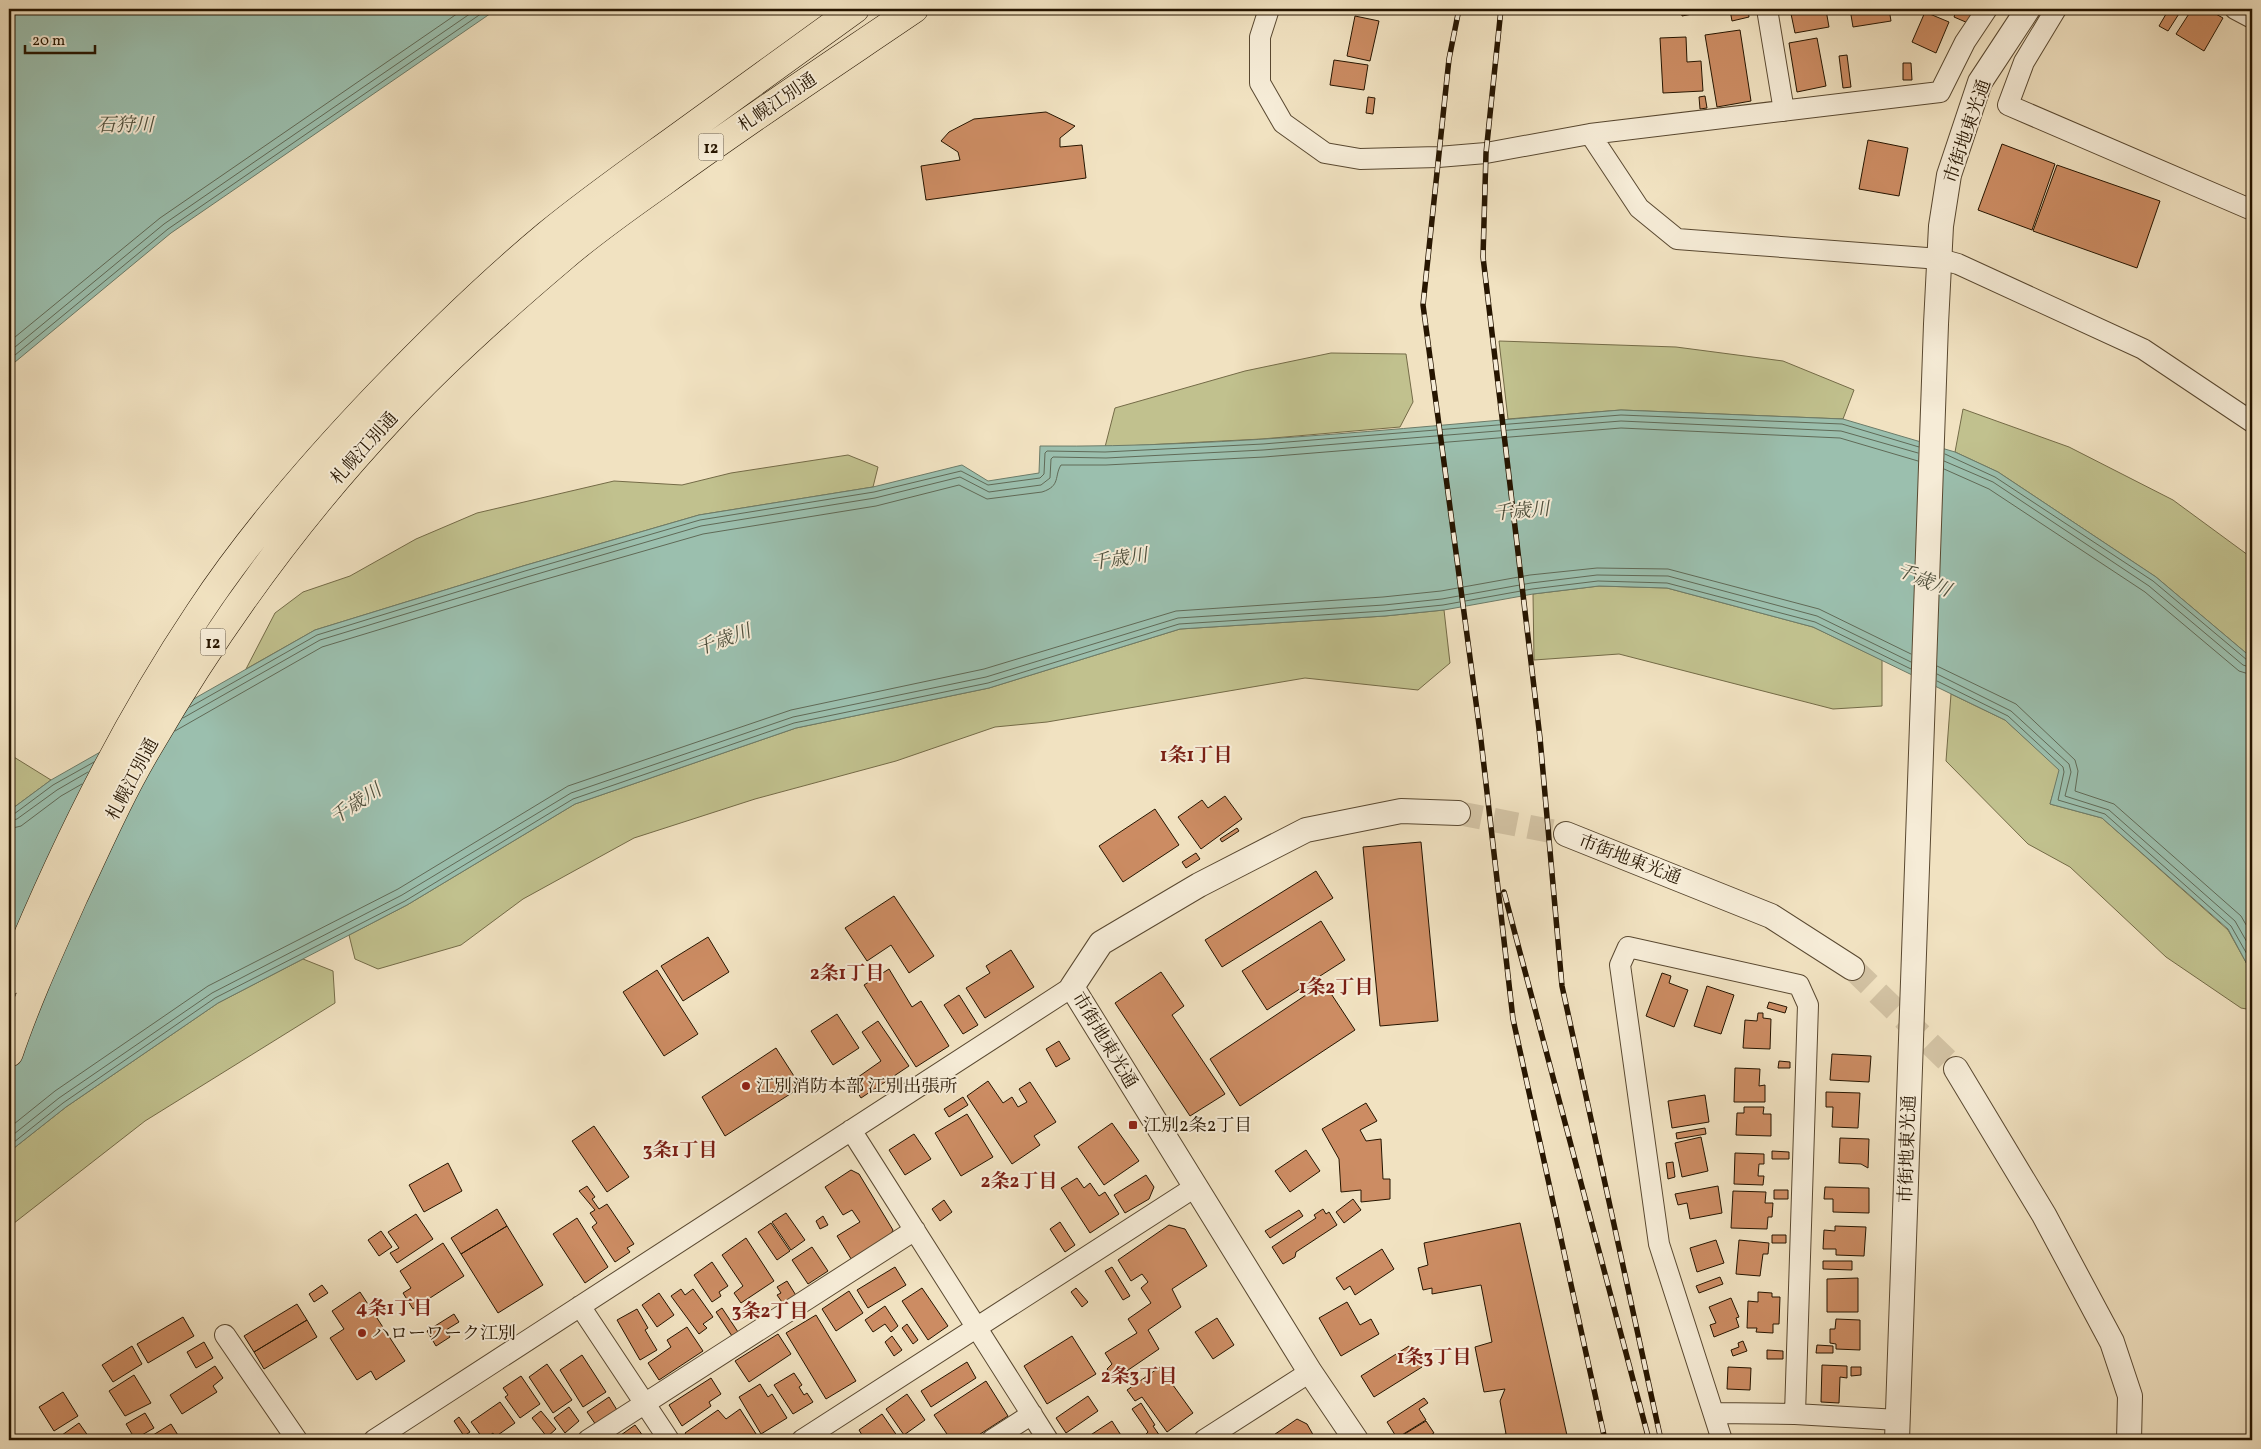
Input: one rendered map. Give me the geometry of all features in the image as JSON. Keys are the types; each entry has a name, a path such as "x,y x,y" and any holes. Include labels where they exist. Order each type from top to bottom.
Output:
{"highway":[{"name":"札幌江別通","path":"9,982 63,854 140,708 200,611 254,536 310,468 427,344 499,276 550,233 620,179 855,9"},
{"name":"札幌江別通","path":"9,1053 50,950 101,839 148,746 231,615 277,552 337,478 384,424 447,361 562,258 611,219 702,153 914,9"}],"street":[{"path":"1269,9 1260,37 1260,83 1283,124 1325,153 1360,159 1438,157 1486,153 1590,134 1940,92 1965,42 1988,9"},
{"path":"1767,9 1784,111"},
{"name":"市街地東光通","path":"1898,1430 1936,324 1942,226 1949,174 1980,82 2028,9"},
{"path":"2056,9 2024,62 2008,105 2252,210"},
{"path":"2235,9 2252,18"},
{"path":"1590,134 1639,208 1676,239 1940,259 1958,264 2143,349 2252,422"},
{"name":"市街地東光通","path":"1356,1440 1310,1372 1072,987 1101,943 1199,885 1306,830 1401,811 1458,813"},
{"name":"市街地東光通","path":"1566,834 1771,916 1852,968"},
{"path":"1722,1440 1659,1244 1620,965 1628,947 1799,984 1808,1005 1794,1414"},
{"path":"374,1440 1072,987"},
{"path":"1956,1069 2044,1215 2112,1342 2130,1396 2129,1440"},
{"path":"851,1130 978,1327 1048,1440"},
{"path":"802,1440 1196,1187"},
{"path":"588,1440 915,1230"},
{"path":"580,1306 669,1440"},
{"path":"225,1335 297,1440"},
{"path":"1204,1440 1310,1372"},
{"path":"1714,1413 1794,1414 1898,1430"},
{"path":"992,1440 1032,1414"}],"green space":[{"path":"1499,341 1676,347 1783,361 1854,390 1843,419 1621,410 1508,419"},
{"path":"1331,353 1406,354 1413,402 1400,427 1262,439 1105,447 1115,408 1245,371"},
{"path":"1963,409 2069,447 2173,500 2252,558 2252,658 2156,577 1998,472 1955,452"},
{"path":"848,455 878,467 873,487 699,515 523,566 315,630 246,669 275,613 303,592 350,576 416,539 477,513 614,481 682,485 731,473"},
{"path":"1599,586 1667,588 1813,627 1882,660 1882,706 1833,709 1619,654 1534,660 1533,594"},
{"path":"1444,610 1450,663 1418,690 1305,678 1047,722 995,727 896,761 755,799 634,838 523,899 461,945 378,969 355,959 349,935 407,905 575,804 796,728 989,688 1180,629 1385,616"},
{"path":"1951,694 2005,720 2060,770 2050,804 2102,818 2228,930 2248,966 2252,969 2252,1010 2241,1008 2166,957 2070,867 2028,844 1946,761"},
{"path":"9,754 51,780 9,811"},
{"path":"303,959 333,971 335,1003 145,1121 9,1227 9,1152 66,1107 218,1003"}],"water":[{"name":"石狩川","path":"9,9 497,9 171,233 9,367"},
{"name":"千歳川","path":"1621,410 1843,419 1955,452 1998,472 2156,577 2252,658 2252,969 2248,966 2228,929 2102,818 2050,804 2059,770 2005,720 1813,627 1667,588 1599,586 1533,594 1444,610 1385,616 1180,629 989,688 796,728 575,804 407,905 218,1003 66,1107 9,1152 9,811 51,780 315,630 523,566 699,515 873,487 962,465 988,481 1039,473 1040,446 1113,446 1258,439 1404,429"}],"building":[{"path":"1681,9 1718,9 1682,16"},
{"path":"1748,9 1749,17 1732,21 1730,10"},
{"path":"1790,9 1817,9 1818,12 1826,10 1829,27 1795,33"},
{"path":"1850,9 1889,9 1891,21 1853,27"},
{"path":"1957,9 1973,9 1968,23 1954,17"},
{"path":"2169,9 2182,9 2168,31 2159,26"},
{"path":"2192,9 2207,9 2223,18 2204,51 2176,34"},
{"path":"1925,12 1949,22 1936,53 1912,42"},
{"path":"1355,16 1379,21 1370,61 1347,56"},
{"path":"1740,30 1751,101 1717,107 1705,35"},
{"path":"1686,37 1687,62 1701,61 1703,91 1663,93 1660,38"},
{"path":"1817,38 1826,86 1797,92 1789,43"},
{"path":"1847,55 1851,87 1843,88 1839,56"},
{"path":"1334,60 1368,65 1364,90 1330,85"},
{"path":"1903,63 1911,63 1912,80 1903,80"},
{"path":"1705,96 1707,108 1700,109 1699,97"},
{"path":"1368,97 1375,98 1373,114 1366,113"},
{"path":"1046,112 1075,126 1060,138 1060,147 1082,145 1086,178 926,200 921,166 960,160 958,152 941,141 949,132 974,119"},
{"path":"1868,140 1908,148 1899,196 1859,189"},
{"path":"2002,144 2055,164 2032,230 1978,210"},
{"path":"2057,165 2160,201 2137,268 2033,231"},
{"path":"1225,796 1242,819 1201,849 1178,817 1202,800 1208,808"},
{"path":"1155,809 1179,845 1123,882 1099,846"},
{"path":"1237,828 1239,831 1222,842 1220,839"},
{"path":"1421,842 1438,1021 1380,1026 1363,847"},
{"path":"1196,853 1200,859 1186,868 1182,862"},
{"path":"1316,871 1333,898 1222,967 1205,940"},
{"path":"894,896 934,956 909,973 891,945 867,961 845,928"},
{"path":"1321,921 1345,960 1267,1010 1242,971"},
{"path":"708,937 729,972 683,1001 661,966"},
{"path":"1011,950 1034,987 985,1018 966,988 990,973 986,966"},
{"path":"889,969 912,1007 921,1001 949,1046 916,1067 864,985"},
{"path":"657,970 698,1034 664,1056 623,992"},
{"path":"1161,972 1184,1006 1172,1015 1225,1094 1190,1116 1115,1003"},
{"path":"1662,973 1671,976 1669,983 1688,990 1674,1027 1646,1016"},
{"path":"1324,983 1355,1030 1240,1106 1210,1059"},
{"path":"1707,986 1734,995 1721,1034 1694,1026"},
{"path":"959,995 978,1025 963,1034 944,1005"},
{"path":"1769,1002 1787,1007 1785,1013 1767,1008"},
{"path":"1758,1013 1763,1013 1763,1018 1771,1019 1770,1049 1743,1048 1745,1020 1757,1021"},
{"path":"837,1014 859,1048 833,1065 811,1031"},
{"path":"878,1021 909,1066 861,1098 851,1082 881,1061 862,1032"},
{"path":"1059,1041 1070,1059 1056,1067 1046,1049"},
{"path":"776,1048 801,1087 725,1136 702,1097"},
{"path":"1832,1054 1871,1056 1869,1082 1830,1080"},
{"path":"1779,1061 1790,1062 1790,1068 1778,1068"},
{"path":"1735,1068 1760,1069 1759,1086 1765,1085 1765,1102 1734,1102"},
{"path":"988,1081 1003,1103 1012,1097 1018,1107 1027,1102 1019,1089 1030,1082 1056,1122 1034,1136 1040,1145 1012,1164 967,1096"},
{"path":"1826,1092 1860,1093 1858,1128 1832,1127 1833,1107 1826,1107"},
{"path":"1705,1095 1709,1122 1672,1128 1668,1101"},
{"path":"963,1097 968,1105 949,1117 944,1109"},
{"path":"1366,1103 1377,1121 1360,1130 1366,1141 1381,1139 1383,1179 1390,1179 1390,1199 1361,1202 1361,1190 1341,1192 1339,1159 1322,1129"},
{"path":"1744,1107 1764,1107 1763,1114 1771,1114 1771,1136 1736,1135 1737,1113 1744,1113"},
{"path":"967,1114 993,1157 961,1176 935,1133"},
{"path":"1112,1123 1139,1161 1104,1185 1078,1147"},
{"path":"594,1126 629,1177 607,1192 572,1141"},
{"path":"1705,1128 1706,1134 1677,1139 1676,1133"},
{"path":"914,1134 931,1159 905,1175 889,1150"},
{"path":"1701,1137 1708,1171 1682,1177 1675,1143"},
{"path":"1840,1138 1869,1139 1868,1168 1861,1164 1839,1163"},
{"path":"1306,1150 1320,1171 1290,1192 1275,1171"},
{"path":"1772,1151 1789,1152 1789,1159 1772,1159"},
{"path":"1735,1153 1764,1154 1764,1164 1759,1164 1758,1176 1764,1176 1763,1185 1734,1184"},
{"path":"1673,1162 1675,1177 1668,1179 1666,1163"},
{"path":"448,1163 462,1191 424,1212 409,1185"},
{"path":"851,1170 859,1174 893,1230 889,1239 853,1262 837,1236 860,1222 852,1210 843,1215 825,1187"},
{"path":"1146,1175 1154,1187 1149,1199 1125,1213 1114,1195"},
{"path":"1077,1178 1084,1188 1090,1183 1099,1196 1105,1192 1119,1214 1090,1233 1061,1188"},
{"path":"587,1186 595,1197 592,1199 599,1209 607,1204 634,1244 627,1248 630,1252 615,1262 592,1227 597,1223 590,1213 595,1210 579,1191"},
{"path":"1718,1186 1722,1213 1690,1219 1687,1203 1678,1205 1675,1194"},
{"path":"1825,1187 1869,1188 1869,1213 1833,1212 1833,1199 1824,1199"},
{"path":"1774,1190 1788,1190 1788,1199 1774,1199"},
{"path":"1733,1191 1766,1192 1765,1203 1773,1203 1772,1217 1768,1217 1767,1229 1731,1228"},
{"path":"1353,1199 1361,1210 1344,1223 1336,1212"},
{"path":"944,1200 952,1212 940,1221 932,1209"},
{"path":"497,1209 507,1226 461,1254 451,1238"},
{"path":"1323,1209 1326,1214 1329,1212 1337,1225 1296,1252 1295,1257 1283,1264 1272,1247 1316,1218 1314,1215"},
{"path":"1299,1210 1303,1216 1270,1238 1265,1231"},
{"path":"786,1213 805,1240 791,1250 772,1222"},
{"path":"416,1214 433,1239 397,1263 390,1253 399,1248 388,1232"},
{"path":"823,1216 828,1225 820,1229 816,1221"},
{"path":"577,1218 608,1267 585,1283 553,1234"},
{"path":"1060,1222 1075,1245 1065,1252 1050,1229"},
{"path":"771,1223 790,1251 777,1260 758,1232"},
{"path":"1520,1223 1568,1440 1487,1440 1486,1438 1506,1434 1500,1401 1505,1389 1484,1392 1475,1347 1492,1342 1481,1285 1432,1294 1432,1288 1423,1290 1418,1268 1428,1265 1424,1243"},
{"path":"1169,1225 1185,1229 1207,1266 1172,1289 1181,1307 1148,1330 1159,1349 1115,1379 1107,1369 1112,1364 1105,1353 1137,1333 1128,1319 1151,1303 1141,1288 1148,1282 1142,1274 1131,1281 1118,1260"},
{"path":"507,1226 543,1285 498,1313 461,1254"},
{"path":"1835,1226 1866,1227 1864,1256 1836,1255 1836,1249 1823,1249 1824,1230 1835,1231"},
{"path":"381,1231 392,1247 379,1256 368,1240"},
{"path":"1772,1235 1786,1235 1786,1243 1772,1243"},
{"path":"746,1238 774,1281 741,1303 734,1293 743,1286 722,1255"},
{"path":"1716,1240 1724,1263 1697,1272 1690,1248"},
{"path":"1739,1240 1769,1243 1768,1254 1763,1254 1760,1276 1736,1274"},
{"path":"443,1243 464,1276 413,1309 403,1293 411,1288 400,1271"},
{"path":"812,1247 828,1271 808,1284 792,1260"},
{"path":"1382,1249 1394,1269 1355,1295 1350,1286 1344,1290 1336,1278"},
{"path":"1823,1261 1852,1261 1852,1270 1823,1269"},
{"path":"712,1262 728,1286 719,1292 721,1296 712,1302 694,1275"},
{"path":"895,1267 906,1285 868,1308 857,1290"},
{"path":"1112,1267 1130,1296 1123,1300 1105,1271"},
{"path":"1720,1277 1723,1284 1699,1293 1696,1286"},
{"path":"1858,1278 1858,1312 1827,1312 1827,1279"},
{"path":"787,1281 797,1297 784,1305 777,1295 781,1293 777,1287"},
{"path":"322,1285 328,1293 314,1302 309,1294"},
{"path":"922,1288 948,1326 928,1340 902,1301"},
{"path":"1076,1288 1088,1302 1082,1307 1071,1292"},
{"path":"681,1289 685,1295 693,1289 713,1317 703,1324 707,1328 699,1334 671,1296"},
{"path":"849,1291 863,1313 836,1331 822,1309"},
{"name":"ハローワーク江別","path":"360,1292 405,1361 376,1380 371,1371 357,1380 330,1338 344,1329 332,1311"},
{"path":"1758,1292 1772,1293 1772,1297 1780,1297 1779,1324 1773,1324 1773,1333 1756,1332 1757,1328 1747,1328 1748,1301 1758,1302"},
{"path":"659,1293 674,1315 657,1327 642,1305"},
{"path":"1731,1298 1739,1317 1736,1318 1739,1327 1714,1337 1710,1325 1716,1323 1709,1307"},
{"path":"1347,1302 1360,1325 1371,1319 1379,1334 1341,1356 1319,1318"},
{"path":"297,1304 307,1320 254,1352 244,1336"},
{"path":"885,1306 898,1326 891,1332 885,1324 873,1332 865,1320"},
{"path":"722,1308 738,1332 732,1336 716,1312"},
{"path":"637,1309 648,1328 645,1330 657,1350 640,1360 617,1320"},
{"path":"454,1314 459,1322 446,1330 450,1337 436,1346 427,1331"},
{"path":"816,1315 856,1381 826,1399 786,1333"},
{"path":"183,1317 194,1336 148,1363 137,1344"},
{"path":"1217,1318 1234,1345 1213,1359 1195,1332"},
{"path":"1836,1319 1860,1320 1860,1350 1836,1349 1836,1344 1830,1343 1830,1329 1835,1329"},
{"path":"307,1320 317,1337 264,1369 254,1352"},
{"path":"907,1324 918,1340 913,1344 902,1328"},
{"path":"687,1327 703,1351 659,1380 648,1363 671,1347 667,1340"},
{"path":"778,1334 791,1354 749,1382 735,1361"},
{"path":"892,1336 902,1350 894,1356 885,1342"},
{"path":"1072,1336 1096,1374 1047,1404 1024,1366"},
{"path":"1743,1341 1747,1351 1733,1356 1731,1350 1739,1347 1738,1343"},
{"path":"204,1342 213,1358 196,1368 187,1352"},
{"path":"1817,1345 1833,1346 1833,1353 1816,1353"},
{"path":"132,1346 142,1364 113,1382 102,1365"},
{"path":"1409,1346 1422,1367 1374,1397 1361,1376"},
{"path":"1767,1350 1783,1351 1783,1359 1767,1359"},
{"path":"582,1355 606,1392 583,1407 560,1370"},
{"path":"967,1362 976,1378 931,1407 921,1391"},
{"path":"547,1364 572,1400 553,1413 529,1377"},
{"path":"1822,1365 1847,1366 1847,1378 1840,1377 1839,1403 1821,1402"},
{"path":"215,1366 223,1378 213,1386 217,1392 182,1414 170,1395"},
{"path":"1160,1367 1193,1413 1167,1432 1142,1397 1135,1401 1127,1390"},
{"path":"1728,1367 1751,1368 1750,1390 1727,1389"},
{"path":"1851,1367 1861,1367 1861,1375 1851,1376"},
{"path":"794,1373 802,1385 799,1387 804,1395 807,1393 813,1402 793,1414 774,1385"},
{"path":"134,1375 151,1403 125,1416 109,1391"},
{"path":"521,1376 540,1404 520,1418 505,1397 508,1395 503,1388"},
{"path":"711,1378 721,1394 709,1402 711,1406 682,1426 669,1405"},
{"path":"986,1381 1008,1416 971,1440 951,1440 934,1415"},
{"path":"760,1384 768,1397 772,1394 787,1418 761,1434 739,1397"},
{"path":"63,1392 78,1416 54,1431 39,1407"},
{"path":"907,1394 925,1420 904,1435 886,1409"},
{"path":"1088,1396 1098,1411 1066,1433 1056,1418"},
{"path":"609,1397 617,1410 596,1425 587,1412"},
{"path":"1424,1398 1428,1403 1419,1409 1426,1420 1397,1438 1387,1422"},
{"path":"500,1402 515,1423 495,1437 493,1433 484,1440 471,1422"},
{"path":"1141,1403 1162,1439 1148,1440 1145,1435 1148,1432 1132,1409"},
{"path":"569,1407 579,1421 565,1433 554,1418"},
{"path":"740,1409 760,1440 734,1440 731,1437 726,1440 689,1440 685,1433 718,1410 726,1419"},
{"path":"541,1411 556,1429 547,1437 532,1418"},
{"path":"145,1413 154,1428 135,1439 126,1424"},
{"path":"882,1414 900,1440 865,1440 859,1430"},
{"path":"459,1417 470,1432 464,1436 454,1421"},
{"path":"1297,1419 1307,1424 1316,1440 1268,1439"},
{"path":"1112,1421 1124,1440 1083,1440"},
{"path":"1426,1421 1434,1433 1422,1440 1399,1440 1398,1438"},
{"path":"79,1423 91,1440 55,1440"},
{"path":"171,1424 181,1440 145,1440"},
{"path":"635,1425 646,1440 614,1440"}],"tunnel":[{"path":"1458,813 1566,834"},
{"path":"1852,968 1956,1069"}],"railway":[{"path":"1459,9 1449,59 1423,305 1481,740 1513,1019 1605,1440"},
{"path":"1501,9 1486,153 1483,257 1540,738 1562,986 1661,1440"},
{"path":"1504,892 1649,1440"}],"place":[{"name":"江別消防本部 江別出張所","path":"746,1086"},
{"name":"江別2条2丁目","path":"1133,1125"},
{"name":"ハローワーク江別","path":"362,1333"}],"district":[{"name":"1条1丁目","path":"1196,754"},
{"name":"2条1丁目","path":"847,972"},
{"name":"1条2丁目","path":"1336,986"},
{"name":"3条1丁目","path":"680,1149"},
{"name":"2条2丁目","path":"1019,1180"},
{"name":"4条1丁目","path":"394,1307"},
{"name":"3条2丁目","path":"770,1310"},
{"name":"1条3丁目","path":"1434,1356"},
{"name":"2条3丁目","path":"1139,1375"}]}
